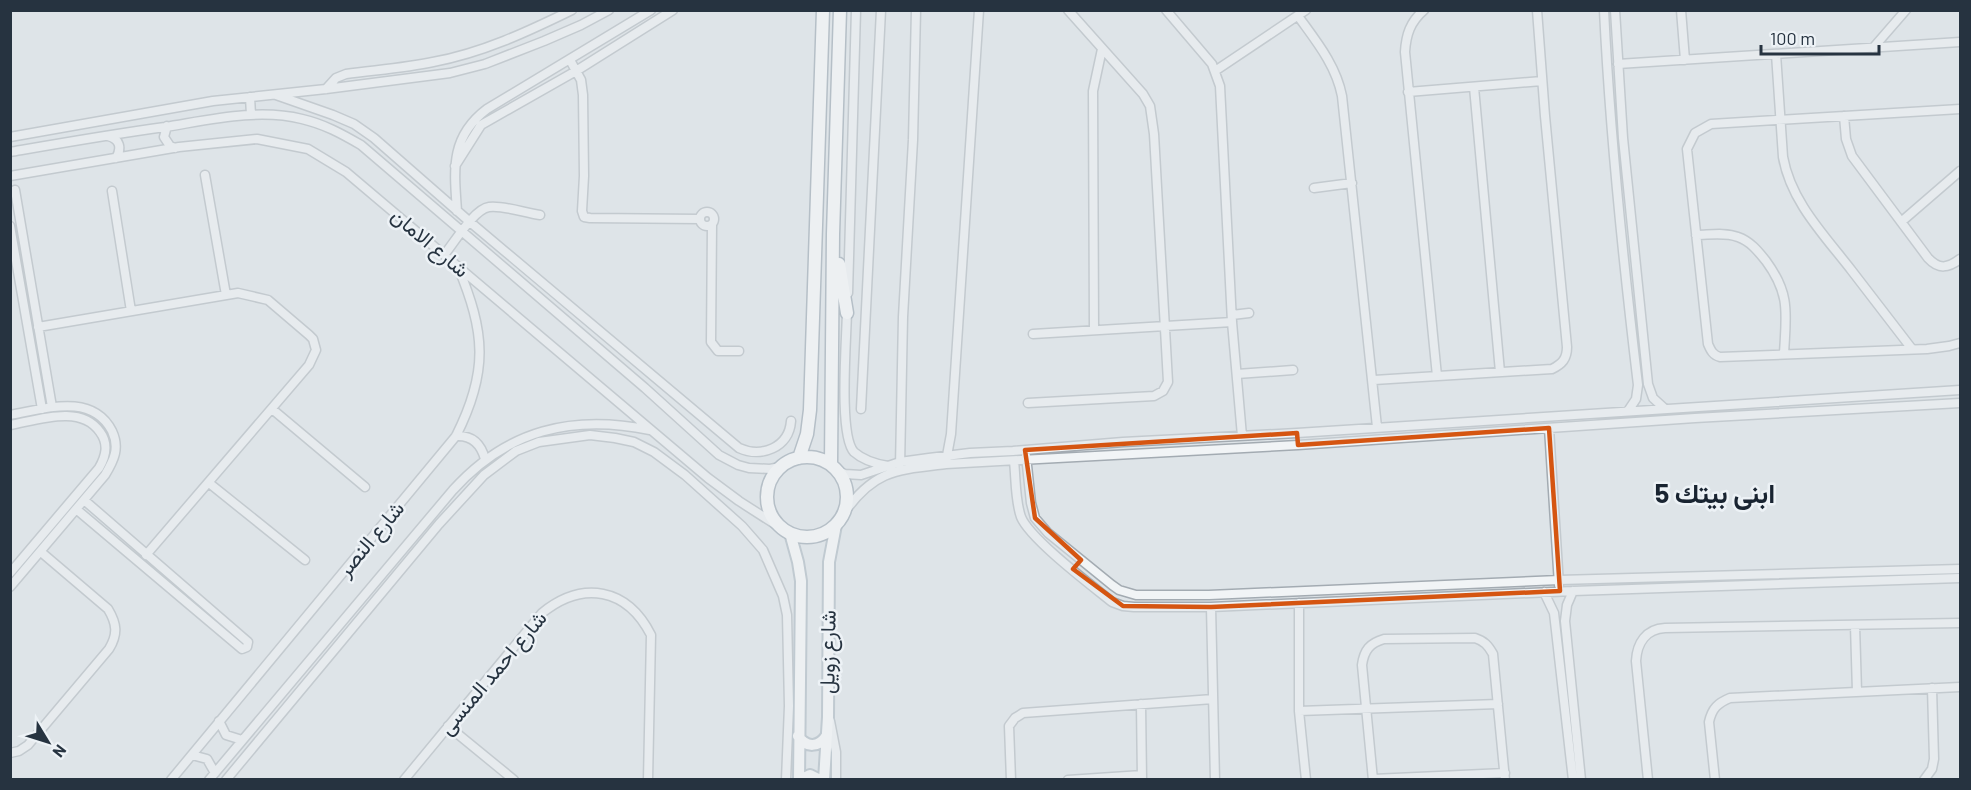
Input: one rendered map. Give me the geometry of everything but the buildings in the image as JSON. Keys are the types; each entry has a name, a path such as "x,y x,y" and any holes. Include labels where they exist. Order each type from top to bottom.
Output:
{"highway":[{"path":"799,458 807,434 810,410 824,10"},
{"path":"834,468 833,234 840,10"},
{"path":"833,234 847,313"},
{"path":"799,458 816,458 834,468 847,491 844,513 836,525 818,536 804,537 787,531 772,517 767,500 770,482 780,467 799,458"}],"main road":[{"name":"شارع زويل","path":"822,780 828,717 829,562 836,525"},
{"name":"شارع زويل","path":"787,531 798,562 801,581 799,780"},
{"path":"798,736 804,743 813,746 821,743 827,735"},
{"path":"799,780 810,775 822,780"}],"street":[{"path":"326,89 336,78 346,74 434,62 475,52 572,10"},
{"path":"10,137 213,101 326,89 450,72 479,65 554,37 609,10"},
{"path":"457,211 454,166 457,149 464,134 480,114 651,10"},
{"path":"454,166 481,125 673,10"},
{"path":"856,10 844,417 847,441 854,452 871,462 900,466 946,460 970,453 1960,390"},
{"path":"861,409 881,10"},
{"path":"900,466 903,317 913,140 916,10"},
{"path":"946,460 952,428 979,10"},
{"path":"1028,402 1154,396 1163,391 1168,382 1153,120 1150,106 1143,94 1068,10"},
{"path":"1166,10 1206,56 1215,71 1220,87 1232,319 1242,436"},
{"path":"1424,10 1412,24 1405,41 1404,52 1437,376"},
{"path":"1374,380 1552,369 1560,365 1567,354 1537,10"},
{"path":"1604,10 1611,129 1628,298 1643,384 1653,399 1665,408"},
{"path":"1615,10 1629,215 1639,297 1643,384 1628,411"},
{"path":"1681,10 1685,60"},
{"path":"1873,48 1906,10"},
{"path":"1215,71 1302,13 1330,62 1340,85 1374,380 1377,427"},
{"path":"548,22 554,37"},
{"path":"1618,64 1960,42"},
{"path":"1094,330 1093,92 1102,49"},
{"path":"475,52 479,65"},
{"path":"1776,54 1784,163 1794,193 1912,349"},
{"path":"570,60 581,80 583,95 585,176 582,211 584,217 700,219 703,214 710,213 714,220 712,225 711,342 718,351 739,351"},
{"path":"1408,92 1542,81"},
{"path":"1474,87 1500,372"},
{"path":"276,95 333,115 364,131 739,448 754,453 774,448 788,434 791,421"},
{"path":"250,97 251,116"},
{"path":"1960,109 1711,124 1695,133 1687,149 1708,344 1712,352 1720,357 1938,348 1960,343"},
{"name":"شارع الامان","path":"10,152 167,126 270,114 302,118 332,128 361,145 463,231 719,455 748,468 780,467"},
{"path":"1844,116 1848,146 1852,156 1934,264 1944,268 1960,260"},
{"path":"167,126 164,137 166,142 176,148"},
{"path":"107,136 118,141 119,153 116,158"},
{"name":"شارع الامان","path":"10,176 176,148 257,139 308,149 346,172 723,490 787,531"},
{"path":"1901,222 1960,171"},
{"path":"205,175 226,295"},
{"path":"1314,188 1352,183"},
{"path":"15,190 52,407"},
{"path":"112,191 131,311"},
{"path":"444,255 480,210 492,207 540,215"},
{"path":"1619,216 1629,215"},
{"path":"10,226 42,409"},
{"path":"1696,235 1731,235 1746,240 1758,250 1772,270 1785,296 1784,354"},
{"name":"شارع النصر","path":"171,780 456,436 469,411 476,388 480,353 476,318 457,266"},
{"path":"38,327 238,293 268,300 309,334 315,344 316,350 312,360 146,555"},
{"path":"1628,298 1639,297"},
{"path":"1033,334 1166,326 1232,319 1249,313"},
{"path":"1237,374 1293,370"},
{"path":"36,375 46,374"},
{"path":"946,460 971,463 1014,462 1960,403"},
{"path":"10,415 71,405 93,411 102,417 114,435 116,446 115,456 105,475 10,587"},
{"path":"272,409 365,487"},
{"path":"10,425 75,416 87,419 97,427 104,437 106,447 105,458 99,468 10,573"},
{"name":"شارع النصر","path":"212,776 453,490 485,459 512,443 538,432 567,426 596,423 624,425 652,431"},
{"path":"1549,428 1560,591"},
{"path":"1297,433 1298,445"},
{"path":"226,780 462,498 496,464 516,451 547,440 590,435 625,440 654,452 685,475 742,526 763,550 777,579 787,615 789,706 786,780"},
{"path":"456,436 476,441 485,459"},
{"path":"654,452 662,439"},
{"path":"1025,450 1035,519 1048,533 1119,590 1136,595 1209,595 1559,580 1960,569"},
{"path":"970,453 971,463"},
{"path":"1014,462 1019,507 1025,524 1041,541 1112,602 1123,606 1211,607 1560,591 1960,578"},
{"path":"834,468 845,474 861,475 888,466"},
{"path":"844,513 861,491 900,466"},
{"path":"209,483 305,560"},
{"path":"76,509 214,619 84,500"},
{"path":"109,537 116,528"},
{"path":"10,753 19,751 28,745 109,649 117,630 108,609 40,552"},
{"path":"1073,569 1081,560"},
{"path":"1677,577 1678,588"},
{"path":"1421,586 1422,598"},
{"path":"1573,591 1567,605 1565,621 1581,780"},
{"name":"شارع احمد المنسى","path":"404,780 542,613 555,602 570,595 587,592 614,596 633,608 644,620 651,635 648,780"},
{"path":"1544,592 1552,606 1555,621 1573,780"},
{"path":"1299,603 1299,711 1306,780"},
{"path":"1211,607 1215,780"},
{"path":"1555,621 1565,621"},
{"path":"1648,780 1636,651 1648,633 1665,628 1960,623"},
{"path":"1855,625 1857,692"},
{"path":"1475,638 1483,640 1493,654 1498,704 1505,776 1373,779 1362,665 1363,657 1371,645 1384,639 1475,638"},
{"path":"319,649 329,656"},
{"path":"1715,780 1709,722 1711,713 1721,701 1730,698 1960,687"},
{"path":"1924,780 1932,769 1934,759 1932,688"},
{"path":"1011,780 1009,726 1023,713 1214,699"},
{"path":"1068,780 1142,777 1141,704"},
{"path":"1299,711 1498,704"},
{"path":"828,717 831,722 836,752 836,780"},
{"path":"219,721 226,735 242,740"},
{"path":"448,726 514,780"},
{"path":"192,755 207,759 212,776"}],"highlighted area":[{"path":"1549,428 1560,591 1211,607 1123,606 1073,569 1081,560 1035,518 1025,450 1297,433 1298,445"}],"district":[{"name":"ابنى بيتك 5","path":"1715,494"}]}
